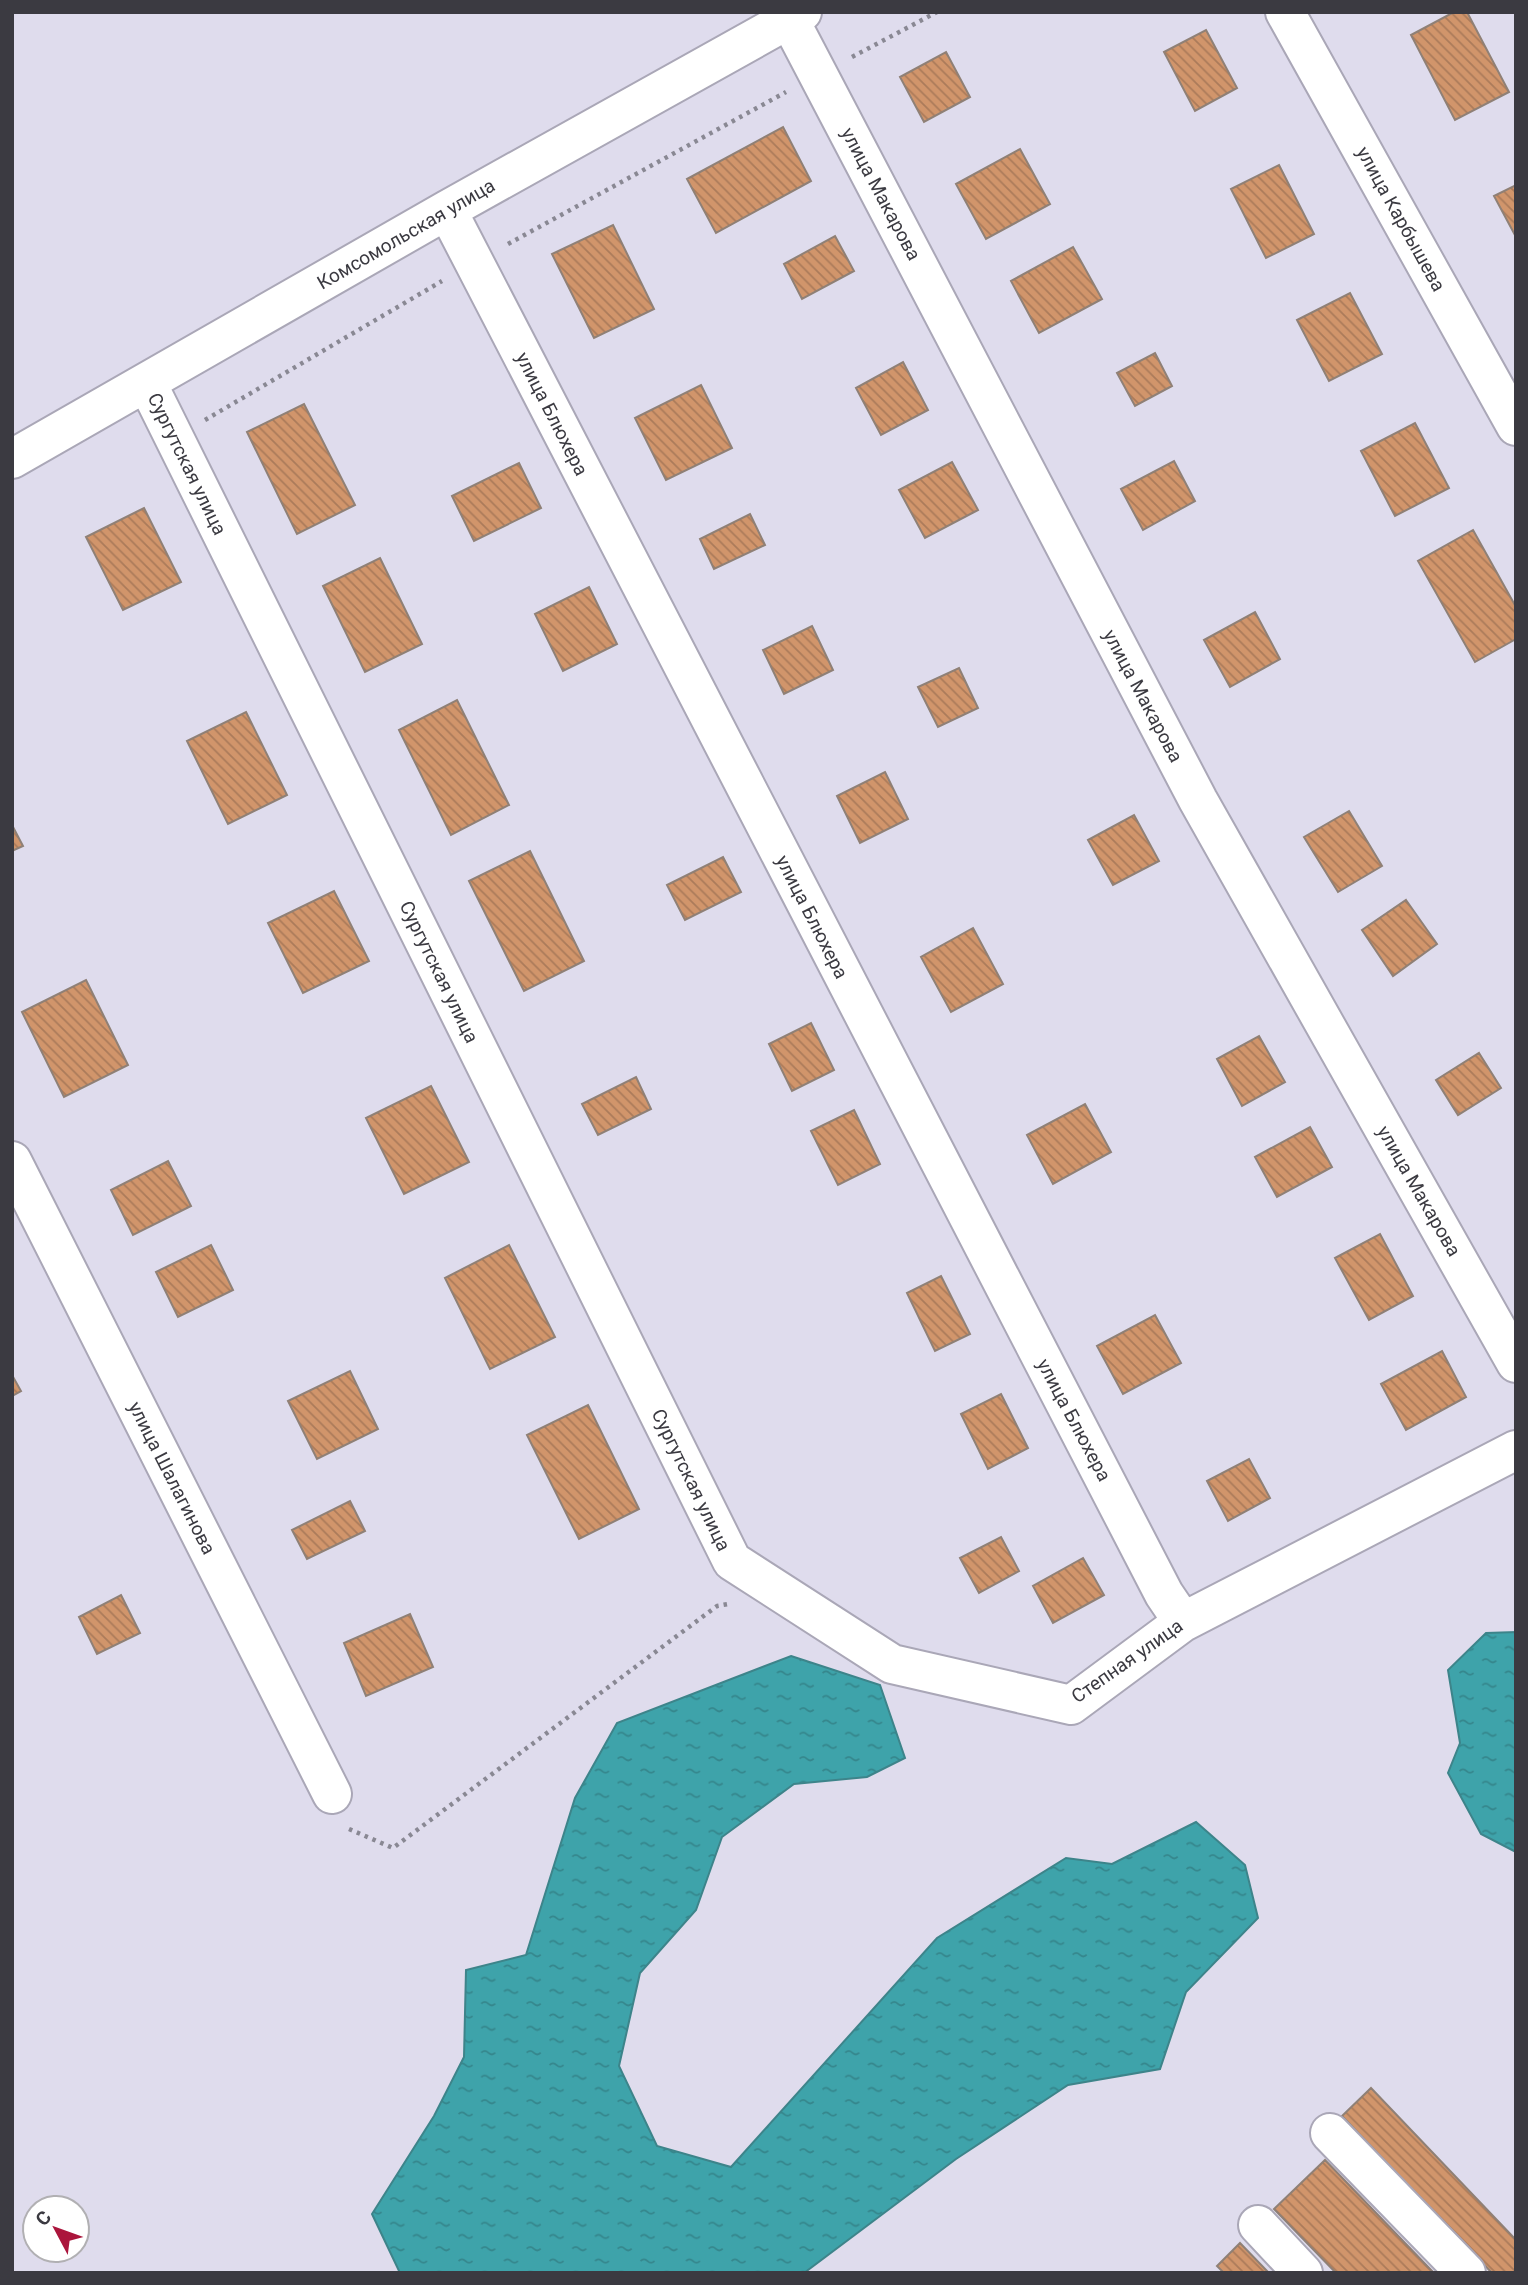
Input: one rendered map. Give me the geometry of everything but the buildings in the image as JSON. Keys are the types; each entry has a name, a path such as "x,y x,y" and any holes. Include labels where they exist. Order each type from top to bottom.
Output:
{"street":[{"name":"улица Карбышева","path":"1286,12 1516,426"},
{"name":"улица Макарова","path":"796,16 818,75 1198,800 1516,1363"},
{"name":"Комсомольская улица","path":"12,459 447,210 796,16"},
{"name":"улица Блюхера","path":"447,210 1113,1497 1164,1594 1183,1622"},
{"name":"Сургутская улица","path":"147,383 732,1562"},
{"name":"улица Шалагинова","path":"12,1161 332,1794"},
{"name":"Степная улица","path":"732,1562 892,1664 1071,1704 1183,1622 1516,1450"},
{"path":"1330,2133 1466,2273"},
{"path":"1258,2225 1303,2273"}],"path":[{"path":"174,438 474,262 937,12"},
{"path":"332,1794 342,1826 393,1848 717,1606 784,1595"}],"water":[{"path":"1516,1632 1516,1852 1481,1834 1448,1773 1460,1743 1448,1670 1486,1633"},
{"path":"791,1656 880,1685 905,1758 867,1777 794,1784 722,1837 696,1910 640,1973 619,2066 657,2146 731,2167 937,1938 1066,1858 1112,1864 1196,1822 1245,1865 1258,1918 1186,1992 1160,2069 1068,2085 956,2159 804,2273 400,2273 372,2214 434,2116 464,2057 466,1970 526,1955 575,1798 617,1723"}]}
